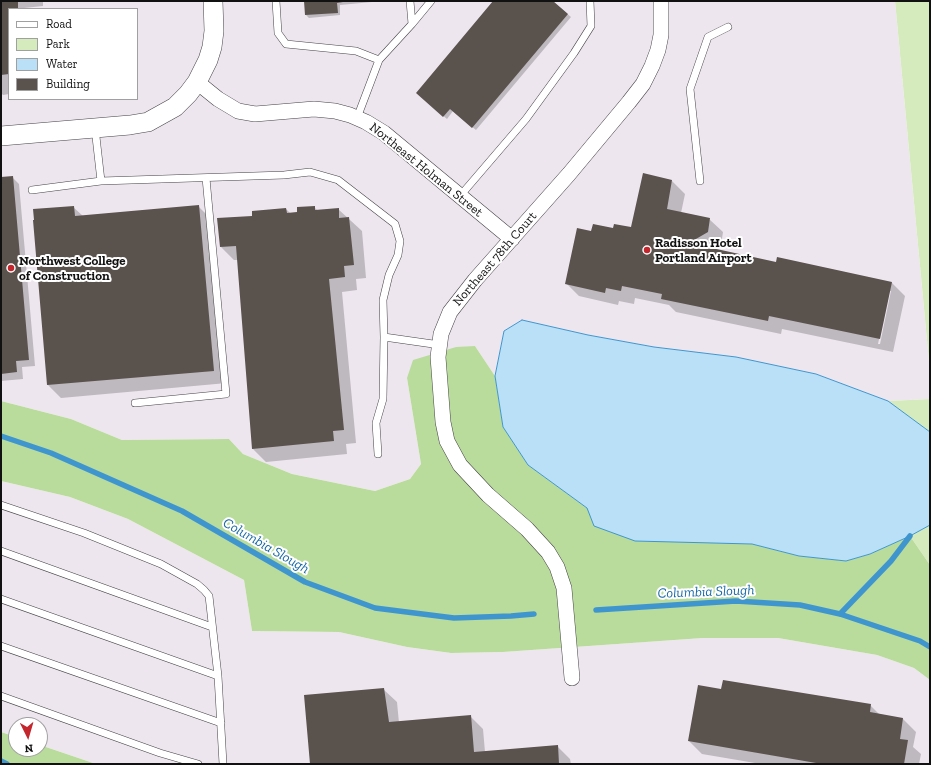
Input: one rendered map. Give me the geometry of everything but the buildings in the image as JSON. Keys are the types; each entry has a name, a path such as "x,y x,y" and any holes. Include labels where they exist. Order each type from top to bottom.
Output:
{"street":[{"path":"1,136 130,125 148,122 175,107 197,82 208,60 212,47 214,31 213,1"},
{"name":"Northeast 78th Court","path":"572,678 564,588 557,567 548,552 527,529 488,496 460,465 447,441 443,422 439,364 441,334 450,312 475,280 569,174 643,84 658,50 660,35 660,1"},
{"name":"Northeast Holman Street","path":"197,82 218,99 238,111 255,114 314,109 335,111 366,122 384,133 512,239"}],"lane":[{"path":"276,1 278,33 286,44 356,51 379,60"},
{"path":"410,1 412,24"},
{"path":"357,118 379,60 431,1"},
{"path":"460,196 526,118 574,53 591,26 590,1"},
{"path":"700,181 690,89 708,37 728,27"},
{"path":"95,128 101,181"},
{"path":"32,190 101,181 284,175 310,172 338,180 395,224 400,241 398,255 389,275 384,300 383,399 376,423 378,454"},
{"path":"135,403 226,394 206,178"},
{"path":"384,336 440,345"},
{"path":"1,505 84,533 161,564 197,584 204,590 209,596 218,676 223,764"},
{"path":"1,551 212,627"},
{"path":"1,599 218,676"},
{"path":"1,646 221,724"},
{"path":"1,696 160,753 198,764"}],"shaded area":[{"path":"1,1 895,1 930,372 930,399 888,401 816,374 736,357 654,347 588,335 522,320 504,331 495,376 475,346 407,378 421,464 410,479 375,491 292,474 243,454 229,439 122,440 71,419 1,401"},
{"path":"1,481 70,497 128,519 244,580 252,631 339,632 407,647 451,653 503,652 703,638 778,638 877,655 914,668 930,680 930,764 96,764 48,748 48,717 8,717 8,734 1,732"}],"green space":[{"path":"895,1 930,1 930,372"},
{"path":"475,346 495,376 503,427 528,465 587,508 713,542 752,544 799,556 846,561 870,554 910,536 930,565 930,680 914,668 877,655 778,638 703,638 503,652 451,653 407,647 339,632 252,631 244,580 128,519 70,497 1,481 1,401 71,419 122,440 229,439 243,454 292,474 375,491 410,479 421,464 407,378 413,360 456,347"},
{"path":"930,399 930,432 888,401"},
{"path":"930,525 930,565 910,536"},
{"path":"1,732 8,734 8,757 48,757 48,748 96,764 1,764"}],"water":[{"path":"522,320 588,335 654,347 736,357 816,374 888,401 930,432 930,525 910,536 870,554 846,561 799,556 752,544 635,541 594,526 587,508 528,465 503,427 495,376 504,331"}],"waterway":[{"name":"Columbia Slough","path":"1,436 51,453 182,511 305,582 375,608 454,618 534,614"},
{"path":"840,614 891,561 910,536"},
{"name":"Columbia Slough","path":"596,610 736,601 800,605 840,614 920,641 930,647"},
{"name":"Columbia Slough","path":"1,761 7,764"}],"place":[{"name":"Radisson Hotel Portland Airport","path":"647,250"},
{"name":"Northwest College of Construction","path":"11,268"}]}
